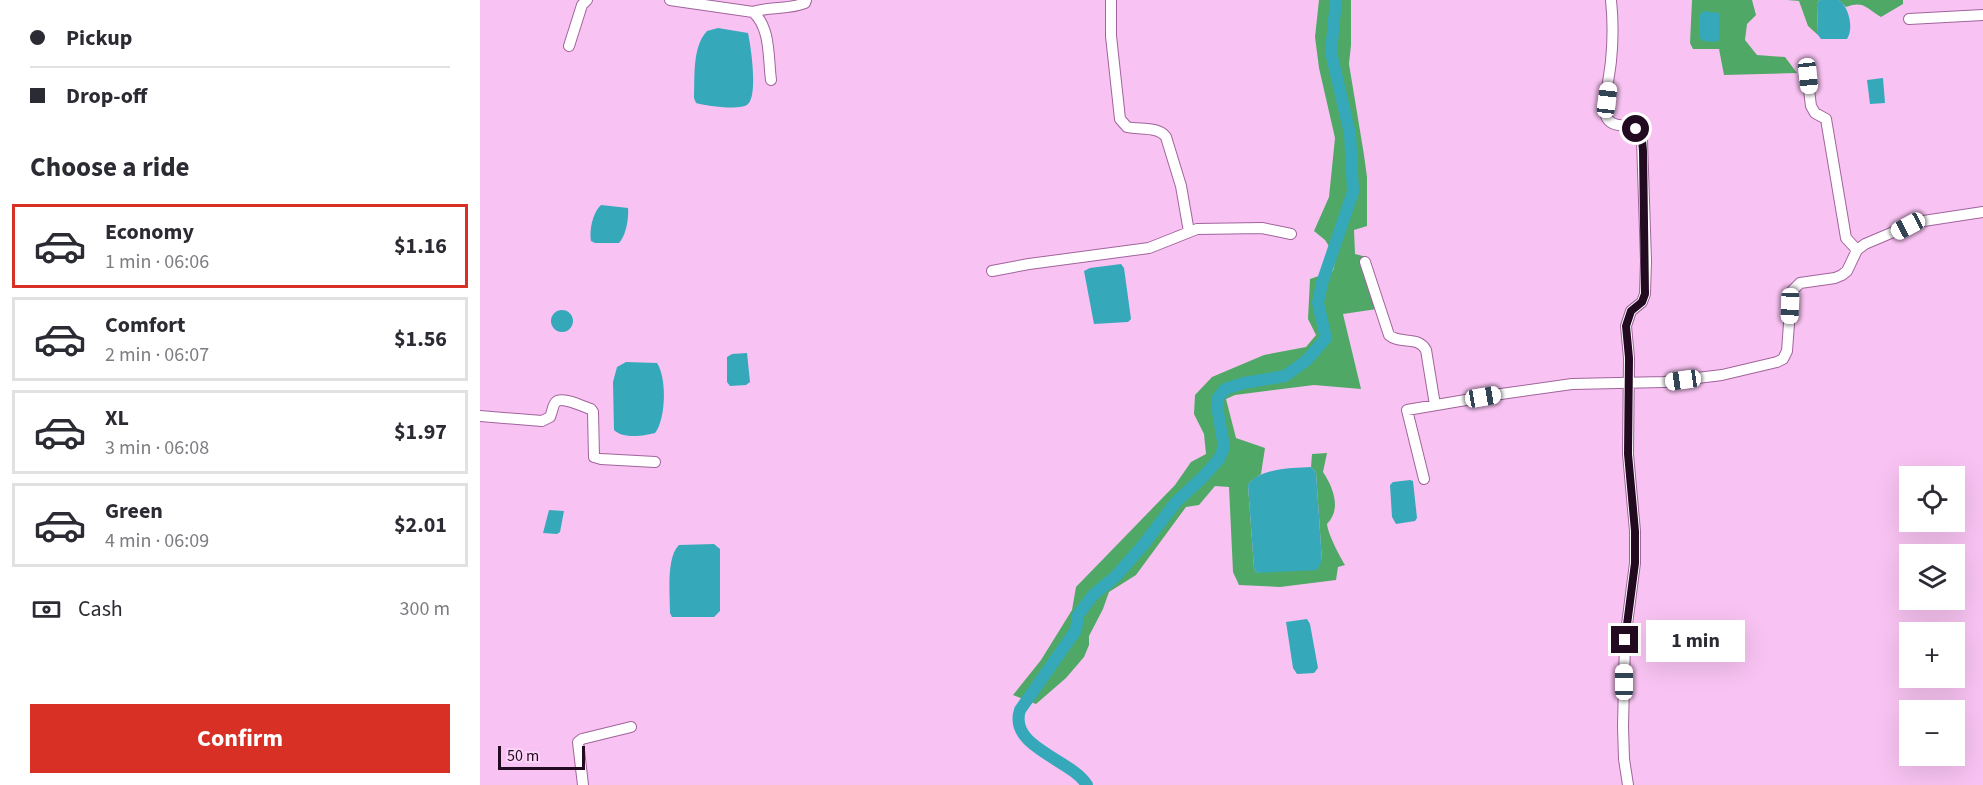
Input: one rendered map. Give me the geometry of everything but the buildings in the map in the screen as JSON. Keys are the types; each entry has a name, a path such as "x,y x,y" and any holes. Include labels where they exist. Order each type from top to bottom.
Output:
{"street":[{"path":"569,46 582,5 587,0"},
{"path":"670,0 753,12 796,6 805,3 806,0"},
{"path":"1111,0 1111,36 1120,119 1128,127 1157,130 1166,137 1181,186 1189,232"},
{"path":"1611,0 1611,58 1606,117 1614,124 1631,126 1636,129 1642,140 1643,151 1645,294 1642,302 1631,311 1628,318 1628,454 1635,531 1635,563 1625,640 1623,726 1628,785"},
{"path":"753,12 759,18 765,32 771,80"},
{"path":"1909,19 1983,15"},
{"path":"1806,67 1811,106 1815,113 1826,119 1844,230 1850,245 1857,250"},
{"path":"1424,479 1407,410 1564,385 1664,382 1722,375 1777,362 1787,351 1792,291 1796,286 1804,281 1835,278 1842,275 1847,271 1857,250 1865,244 1917,222 1983,212"},
{"path":"992,271 1149,248 1197,229 1247,227 1291,234"},
{"path":"1365,262 1389,335 1395,340 1418,342 1426,350 1435,405"},
{"path":"480,416 542,421 550,417 555,402 568,400 591,409 593,412 594,457 654,462"},
{"path":"583,785 578,742 631,727"}],"shaded area":[{"path":"1319,0 1351,0 1349,64 1367,177 1367,226 1354,230 1355,254 1367,257 1377,309 1343,314 1361,389 1314,385 1235,395 1226,399 1236,438 1265,448 1261,474 1248,485 1254,568 1257,573 1322,561 1316,472 1311,467 1312,454 1327,453 1323,472 1333,491 1335,505 1332,518 1327,524 1345,565 1338,567 1336,580 1280,587 1239,585 1233,572 1229,487 1215,486 1199,505 1186,507 1136,575 1109,592 1089,636 1089,645 1084,657 1066,678 1036,704 1013,695 1041,660 1072,610 1076,587 1175,485 1191,462 1206,454 1204,434 1194,414 1195,395 1212,377 1264,355 1306,347 1316,335 1308,319 1310,279 1333,271 1336,257 1325,240 1314,231 1329,197 1335,138 1319,68 1315,37"},
{"path":"1692,0 1752,0 1756,15 1747,24 1745,40 1757,55 1785,57 1797,73 1724,75 1719,49 1693,49 1690,43"},
{"path":"1787,0 1820,0 1817,3 1818,35 1808,26 1799,1"},
{"path":"1820,0 1839,0 1843,3 1850,24 1847,39 1821,39 1818,35 1817,3"},
{"path":"1839,0 1903,0 1903,4 1881,17 1861,5 1846,7"},
{"path":"1703,11 1719,13 1717,42 1703,41 1699,37 1699,16"},
{"path":"718,28 748,33 753,91 748,104 744,106 731,108 707,105 696,103 694,98 695,63 699,45 707,31"},
{"path":"1883,78 1885,103 1870,104 1867,80"},
{"path":"601,205 628,208 624,236 619,243 591,241 592,222"},
{"path":"1121,264 1124,268 1131,319 1128,322 1094,324 1084,271 1090,268"},
{"path":"562,310 570,313 573,321 570,329 562,332 554,329 551,321 554,313"},
{"path":"747,353 750,382 746,385 730,386 727,382 727,357 732,354"},
{"path":"626,362 657,363 660,370 664,398 659,427 655,433 628,436 614,430 613,382 617,367"},
{"path":"1311,467 1316,472 1322,561 1317,570 1257,573 1254,568 1248,485 1253,479 1268,472"},
{"path":"1413,481 1417,518 1415,521 1396,524 1392,517 1390,485 1393,482"},
{"path":"549,510 564,511 560,532 557,534 543,533"},
{"path":"714,544 720,549 720,611 714,617 672,617 670,613 670,567 675,551 679,545"},
{"path":"1307,619 1310,624 1318,668 1314,673 1297,674 1293,668 1286,622"}],"waterway":[{"path":"1087,785 1079,776 1043,752 1023,734 1019,723 1020,710 1076,630 1078,615 1093,595 1116,576 1176,502 1219,459 1224,447 1218,398 1225,389 1244,383 1285,376 1307,360 1326,338 1318,303 1322,283 1353,192 1350,134 1331,52 1336,0"}],"route":[{"path":"1625,640 1635,563 1635,531 1627,430 1629,358 1626,326 1631,311 1642,302 1645,294 1646,261 1643,151 1642,140 1636,129"}]}
